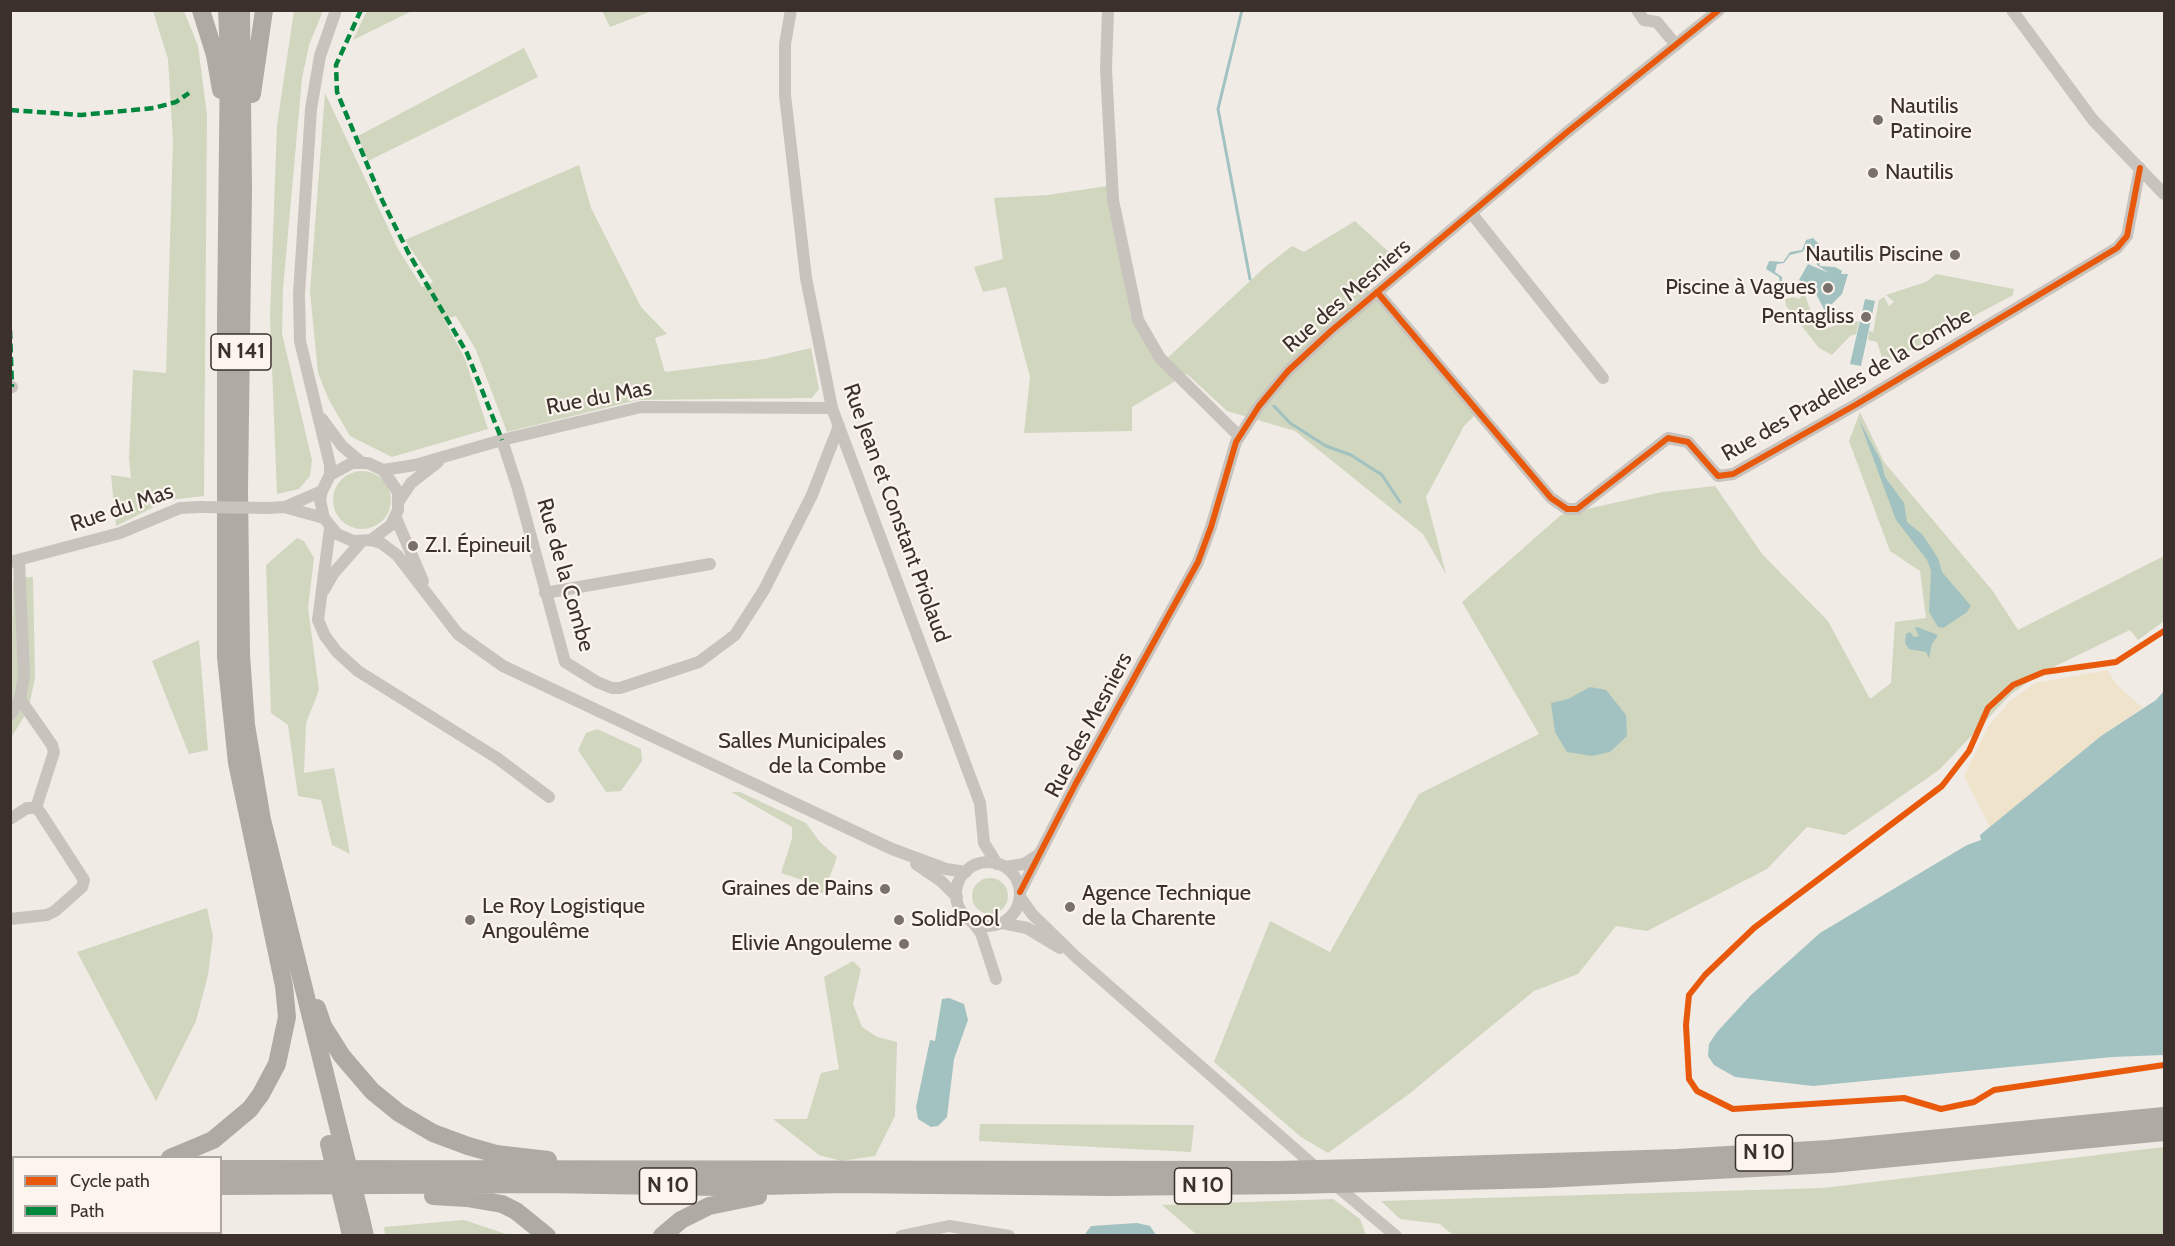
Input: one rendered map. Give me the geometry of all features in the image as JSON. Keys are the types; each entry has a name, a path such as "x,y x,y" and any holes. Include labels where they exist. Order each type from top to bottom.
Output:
{"highway":[{"path":"201,10 221,85 227,176"},
{"name":"N 141","path":"227,10 230,66 227,176 226,657 237,764 260,875"},
{"name":"N 141","path":"241,10 243,140 239,489 242,655 246,725 262,820"},
{"path":"243,140 250,117 264,10"},
{"path":"262,820 356,1227"},
{"path":"262,820 323,1026 342,1056 372,1091 399,1113 433,1133 496,1154 539,1159 756,1171"},
{"path":"260,875 335,1141"},
{"path":"175,1156 213,1140 238,1121 261,1094 277,1064 285,1032 286,1002 260,875"},
{"name":"N 10","path":"222,1169 1275,1170 1598,1162 1829,1149 2164,1116"},
{"name":"N 10","path":"222,1186 545,1184 719,1187 843,1184 1114,1187 1555,1179 1831,1164 2164,1132"},
{"path":"222,1186 468,1198 502,1204 524,1216 547,1236"},
{"path":"662,1236 681,1220 709,1206 759,1196 1114,1187"}],"street":[{"path":"330,475 319,415 302,352 300,284 311,110 320,56 336,10"},
{"name":"Rue Jean et Constant Priolaud","path":"791,10 785,44 785,95 806,278 832,408 980,803 984,843 1001,865"},
{"path":"1108,10 1106,69 1113,200 1138,320 1160,358 1239,436"},
{"path":"1637,10 1644,20 1658,16 1676,45"},
{"name":"Rue des Mesniers","path":"1020,895 1076,783 1198,562 1239,436 1259,406 1288,371 1377,291 1566,133 1719,10"},
{"path":"2012,10 2093,120 2163,190"},
{"name":"Rue des Pradelles de la Combe","path":"1377,291 1551,498 1567,509 1577,509 1668,438 1688,442 1718,476 1733,474 1857,404 2116,248 2127,236 2140,168"},
{"path":"1472,213 1603,378"},
{"name":"Rue du Mas","path":"383,470 415,465 502,440 641,407 832,408"},
{"path":"319,415 342,446 361,462 383,470 394,484 399,501 396,518 386,531 367,540 333,574 320,596"},
{"name":"Rue de la Combe","path":"502,440 519,489 565,662 597,682 612,688 620,688 699,662 735,635 750,614 812,495 839,426"},
{"name":"Rue du Mas","path":"399,501 411,483 449,455"},
{"path":"361,462 344,466 330,475 322,491 327,523 318,620 325,636 337,652 358,671 497,758 549,797"},
{"name":"Rue du Mas","path":"15,561 120,533 180,508 284,507 322,491"},
{"name":"Rue du Mas","path":"284,507 327,523"},
{"path":"396,518 429,596"},
{"path":"327,523 344,538 367,540 388,547 397,555 458,634 503,666 892,849 946,869 1024,864 1043,850"},
{"path":"10,715 20,699 24,675 15,561"},
{"path":"545,593 710,564"},
{"path":"20,699 52,745 54,752 36,808"},
{"path":"10,819 22,809 36,808"},
{"path":"10,919 47,915 55,911 82,887 84,880 36,808"},
{"name":"Rue Jean et Constant Priolaud","path":"971,869 984,843"},
{"path":"892,849 942,881 957,897 963,914 981,933 996,979"},
{"path":"1001,865 1016,878 1020,895 1032,914 1076,957 1391,1234"},
{"path":"957,897 961,879 971,869"},
{"path":"985,951 999,924 1017,908 1020,895"},
{"path":"970,920 978,924 999,924 1036,932 1076,957"},
{"path":"902,1236 949,1226 1009,1236"}],"green space":[{"path":"367,10 412,11 353,40"},
{"path":"153,11 184,11 198,46 207,115 204,496 168,500 116,526 111,475 131,478 129,458 133,370 166,373 173,141 168,59"},
{"path":"294,11 323,11 309,45 302,78 283,289 282,334 312,460 310,476 299,489 277,494 270,316 277,125"},
{"path":"602,11 652,11 610,27"},
{"path":"524,48 538,77 368,161 358,136"},
{"path":"325,93 398,249 422,287 433,282 405,240 579,165 591,208 641,307 667,334 655,338 665,372 764,359 811,348 819,389 812,398 638,400 507,432 476,350 456,316 444,319 465,359 488,429 392,457 350,436 329,400 318,373 310,292"},
{"path":"1107,186 1131,317 1160,365 1265,267 1292,246 1304,252 1355,221 1391,254 1360,281 1475,415 1464,426 1426,497 1446,574 1423,534 1295,431 1227,411 1187,374 1132,407 1132,431 1024,433 1030,377 1006,287 983,292 974,267 1003,259 994,198 1048,195"},
{"path":"1936,274 2014,289 2013,295 1884,364 1877,342 1868,340 1869,331 1873,332 1879,300 1884,297 1889,306 1894,302 1886,295 1926,282"},
{"path":"1804,292 1815,323 1820,328 1824,329 1839,324 1854,325 1855,321 1859,322 1856,334 1850,336 1832,355 1819,348 1786,306 1785,299 1794,297 1799,299"},
{"path":"1860,412 1884,462 1992,590 2018,630 2164,556 2164,621 2138,640 2130,630 2043,672 2011,694 1939,770 1845,835 1807,827 1767,869 1647,931 1616,926 1578,974 1534,991 1409,1094 1328,1153 1301,1137 1214,1062 1270,921 1330,952 1419,794 1539,734 1462,602 1561,515 1662,492 1715,486 1763,555 1828,621 1870,699 1891,683 1895,622 1926,618 1920,571 1890,551 1849,441"},
{"path":"362,471 378,476 386,484 391,500 386,516 378,524 362,529 346,524 338,516 333,500 338,484 346,476"},
{"path":"297,538 304,541 314,558 308,608 319,690 306,723 304,773 334,768 350,854 332,845 321,800 298,796 288,725 271,713 266,565"},
{"path":"33,577 35,678 28,710 11,738 13,578"},
{"path":"199,640 208,750 189,754 152,661"},
{"path":"597,729 641,749 642,761 621,791 606,792 578,750 586,733"},
{"path":"731,792 740,792 806,823 820,842 837,857 824,893 813,892 814,884 781,873 792,839 792,827"},
{"path":"990,878 1002,884 1008,896 1002,908 990,914 978,908 972,896 978,884"},
{"path":"207,908 213,936 208,975 196,1021 156,1101 77,952"},
{"path":"853,961 861,969 853,1004 862,1027 877,1037 897,1042 895,1116 875,1156 841,1161 819,1155 773,1119 807,1119 821,1073 839,1069 824,977"},
{"path":"980,1124 1194,1125 1191,1152 979,1141"},
{"path":"2164,1147 2164,1235 1454,1236 1440,1224 1400,1219 1381,1201 1823,1188"},
{"path":"1333,1199 1360,1219 1366,1235 1197,1235 1162,1205"},
{"path":"464,1220 509,1235 385,1235 384,1227"}],"sand":[{"path":"2107,670 2118,686 2143,708 2101,736 1990,827 1964,776 1988,727 2010,701 2035,683"}],"water":[{"name":"Piscine à Vagues","path":"1813,238 1819,244 1817,253 1820,266 1835,267 1842,271 1841,274 1848,274 1842,294 1825,311 1814,290 1799,280 1808,264 1829,273 1817,265 1815,249 1807,247 1802,252 1790,255 1784,263 1777,264 1775,272 1782,277 1782,290 1788,294 1793,291 1792,295 1782,293 1779,277 1766,269 1769,261 1783,262 1790,252 1802,250 1806,240"},
{"name":"Pentagliss","path":"1865,299 1875,301 1861,366 1850,364"},
{"path":"1859,420 1881,461 1885,477 1904,503 1907,522 1922,534 1938,558 1942,572 1971,606 1966,613 1943,628 1938,627 1929,612 1931,571 1927,560 1896,520"},
{"path":"1915,628 1938,635 1932,644 1929,658 1926,652 1909,649 1905,643 1906,634 1910,632 1914,637 1919,636"},
{"path":"1590,687 1606,690 1626,715 1627,736 1610,752 1592,756 1567,752 1555,732 1551,703 1568,699"},
{"path":"2164,691 2164,1055 2112,1057 1813,1086 1735,1077 1714,1065 1708,1056 1709,1044 1717,1032 1751,995 1820,933 1967,845 1981,840 1980,835 2101,736 2156,700"},
{"path":"949,998 964,1004 968,1020 954,1059 947,1117 938,1126 931,1127 918,1119 916,1107 930,1040 935,1041 942,999"},
{"path":"1137,1223 1150,1226 1156,1235 1085,1234 1091,1226"}],"waterway":[{"path":"1242,10 1218,109 1250,279"},
{"path":"1274,406 1290,423 1326,446 1351,455 1382,475 1400,502"}],"marked path":[{"path":"361,10 336,65 337,92 382,200 409,254 467,353 502,440"},
{"path":"10,110 81,115 154,108 176,102 189,93"},
{"path":"10,330 12,387"}],"cycle path":[{"path":"1020,892 1076,783 1198,562 1211,527 1236,442 1259,406 1288,371 1331,331 1566,133 1719,10"},
{"path":"1377,292 1551,498 1567,509 1577,509 1668,438 1688,442 1718,476 1733,474 1857,404 2117,248 2127,236 2140,168"},
{"path":"2164,631 2116,662 2044,672 2013,685 1988,708 1969,751 1942,786 1754,928 1705,975 1689,995 1686,1025 1689,1079 1697,1091 1733,1109 1904,1098 1941,1109 1974,1102 1994,1090 2164,1065"}],"place":[{"name":"Nautilis Patinoire","path":"1878,120"},
{"name":"Nautilis","path":"1873,173"},
{"name":"Nautilis Piscine","path":"1955,255"},
{"name":"Piscine à Vagues","path":"1828,288"},
{"name":"Pentagliss","path":"1866,317"},
{"name":"Z.I. Épineuil","path":"413,546"},
{"name":"Salles Municipales de la Combe","path":"898,755"},
{"name":"Graines de Pains","path":"885,889"},
{"name":"Agence Technique de la Charente","path":"1070,907"},
{"name":"Le Roy Logistique Angoulême","path":"470,920"},
{"name":"SolidPool","path":"899,920"},
{"name":"Elivie Angouleme","path":"904,944"}]}
